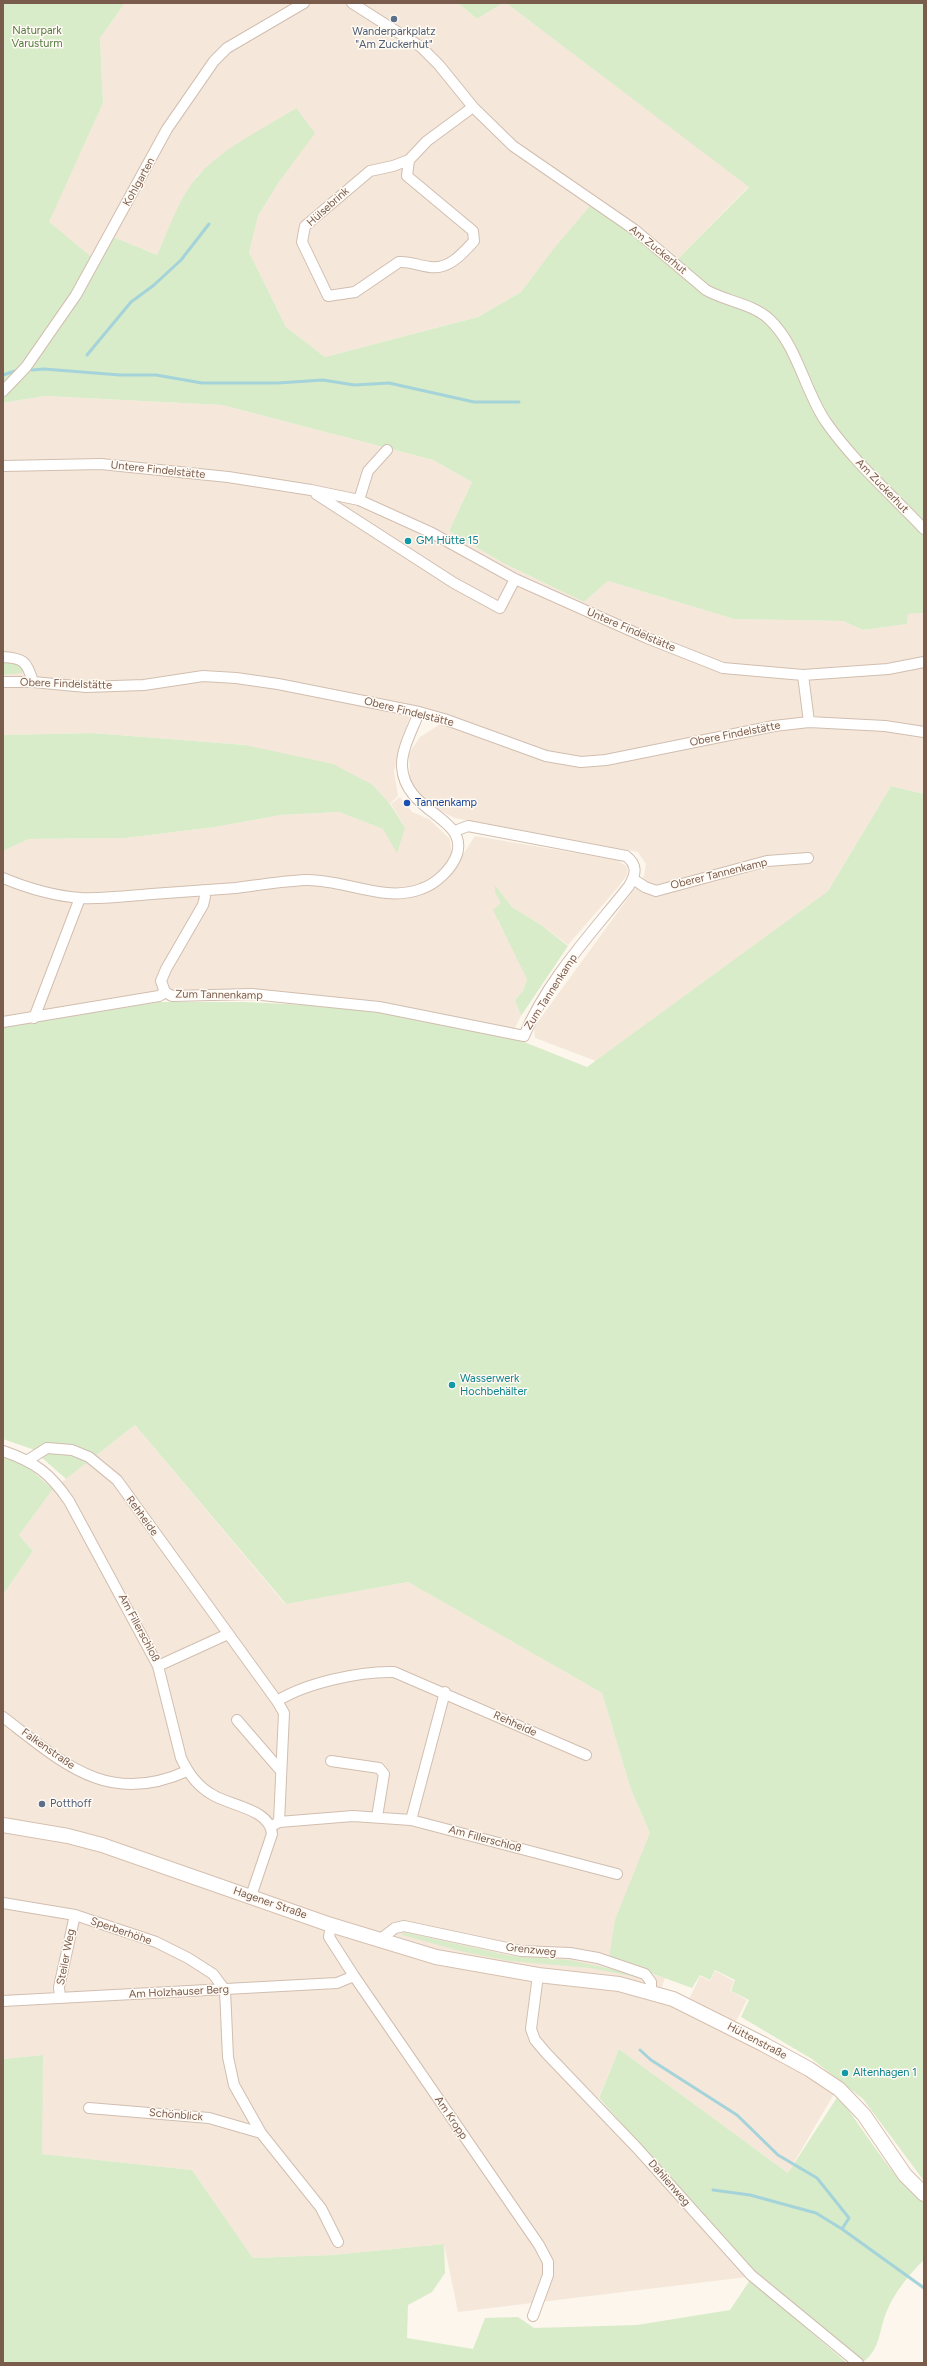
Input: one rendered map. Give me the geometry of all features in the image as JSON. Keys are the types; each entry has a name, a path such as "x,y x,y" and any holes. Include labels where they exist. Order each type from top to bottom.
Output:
{"main road":[{"name":"Hagener Straße","path":"3,1825 62,1835 102,1845 331,1925 463,1964 538,1975"},
{"name":"Hüttenstraße","path":"538,1975 619,1984 651,1991 678,2001 718,2020 809,2069 835,2086 864,2115 905,2175 924,2194"}],"street":[{"name":"Kohlgarten","path":"3,391 26,367 76,295 167,129 214,61 227,48 304,3"},
{"name":"Am Zuckerhut","path":"352,3 421,47 439,65 472,107 513,146 635,230 706,290 718,297 746,307 768,318 781,332 825,420 845,446 924,529"},
{"name":"Hülsebrink","path":"409,160 407,176 473,231 474,241 459,257 445,265 432,268 406,262 399,262 355,292 328,296 302,242 305,226 370,171 393,166 409,160 427,141 472,107"},
{"path":"359,500 368,471 386,450"},
{"name":"Untere Findelstätte","path":"3,466 101,464 228,477 311,490 359,500 432,533 515,579 646,638 723,668 804,674 888,669 924,662"},
{"name":"Untere Findelstätte","path":"311,490 454,583 500,608 515,579"},
{"path":"3,657 17,658 28,666 33,682"},
{"path":"804,674 809,722"},
{"name":"Obere Findelstätte","path":"3,682 33,682 93,686 144,685 203,676 236,678 278,684 420,712 444,719 546,756 581,762 606,760 774,726 809,722 885,726 923,732"},
{"path":"3,878 28,888 80,898 119,897 308,880 402,894 421,889 438,880 450,867 457,854 458,840 455,831 414,798 405,784 402,767 404,750 420,712"},
{"path":"455,831 468,826 626,856 634,862 636,871 633,879"},
{"name":"Oberer Tannenkamp","path":"633,879 645,887 656,891 767,861 808,858"},
{"name":"Zum Tannenkamp","path":"203,890 205,896 203,905 166,969 161,981 165,992 172,996 252,994 379,1007 430,1015 524,1036 530,1021 565,967 633,879"},
{"path":"34,1018 80,898"},
{"name":"Zum Tannenkamp","path":"3,1022 159,996 165,992"},
{"name":"Rehheide","path":"28,1460 47,1448 72,1450 89,1456 117,1480 278,1701 284,1713 281,1771 275,1824"},
{"name":"Am Fillerschloß","path":"3,1452 28,1460 44,1471 58,1484 69,1501 158,1666 181,1758 187,1771 213,1796 253,1812 275,1824 377,1816 411,1820 617,1874"},
{"path":"158,1666 228,1634"},
{"name":"Rehheide","path":"278,1701 306,1687 378,1671 394,1672 445,1692 586,1755"},
{"path":"411,1820 445,1692"},
{"name":"Falkenstraße","path":"3,1717 58,1759 89,1776 102,1780 121,1785 145,1785 168,1780 187,1771"},
{"path":"237,1720 281,1771"},
{"path":"331,1761 378,1768 384,1774 377,1816"},
{"path":"251,1896 275,1824"},
{"name":"Sperberhöhe","path":"3,1903 75,1915 156,1942 188,1958 213,1974 225,1990"},
{"name":"Steiler Weg","path":"60,1998 59,1987 75,1915"},
{"name":"Am Kropp","path":"331,1925 329,1937 354,1976 548,2262 548,2275 533,2316"},
{"name":"Grenzweg","path":"378,1940 395,1928 404,1926 521,1951 570,1953 598,1958 645,1974 651,1982 651,1991"},
{"name":"Dahlienweg","path":"538,1975 531,2029 535,2040 637,2148 751,2275 858,2363"},
{"name":"Am Holzhauser Berg","path":"3,2001 337,1983 354,1976"},
{"path":"225,1990 228,2057 234,2084 261,2133 321,2208 338,2242"},
{"name":"Schönblick","path":"89,2108 209,2118 261,2133"}],"shaded area":[{"path":"125,3 458,3 477,19 503,3 506,3 749,186 670,267 637,238 551,252 521,292 478,317 325,357 286,327 249,252 258,216 279,182 296,108 220,156 197,176 183,200 157,255 111,236 94,259 48,222 103,103 100,38"},
{"path":"45,396 222,405 433,460 472,482 449,531 503,563 584,602 608,581 734,619 843,621 863,630 907,624 908,614 924,613 924,794 891,786 828,891 596,1061 535,1038 534,1027 644,876 646,864 638,852 455,818 428,805 410,780 409,753 420,737 439,725 444,714 413,707 399,749 394,771 398,796 390,804 373,785 245,745 93,733 3,735 3,403"},
{"path":"400,797 412,812 429,819 450,839 451,849 464,853 475,836 617,860 628,867 627,875 619,886 568,945 541,925 512,907 495,885 495,893 501,903 498,921 517,955 527,979 523,991 515,1000 521,1016 514,1030 413,1010 178,992 159,1002 3,1027 3,851 29,839 125,838 215,827 281,815 339,812 383,829 405,828 391,804"},
{"path":"135,1425 285,1604 408,1582 602,1693 631,1790 650,1833 641,1971 665,1978 657,2000 685,2008 700,1976 710,1981 715,1971 734,1981 730,1991 747,2000 730,2033 835,2092 788,2173 619,2049 594,2109 747,2277 458,2312 444,2244 332,2255 253,2258 192,2170 41,2154 43,2055 3,2059 3,1595 33,1551 19,1535 53,1489"}],"green space":[{"name":"Naturpark Varusturm","path":"3,3 125,3 100,38 103,103 49,222 94,259 111,236 157,255 185,194 198,176 231,147 296,108 315,133 279,182 258,216 249,252 286,327 325,357 478,317 521,292 551,252 590,206 637,238 671,266 749,187 506,3 924,3 924,613 908,614 907,624 863,630 843,621 734,619 608,581 584,602 503,563 449,531 472,482 433,460 222,405 45,396 3,403"},
{"path":"458,3 503,3 477,19"},
{"path":"3,662 18,663 22,667 22,673 3,675"},
{"path":"93,733 245,745 333,764 373,785 390,804 405,828 397,853 383,829 339,812 281,815 215,827 125,838 29,839 3,851 3,735"},
{"path":"891,786 924,794 924,2181 863,2099 812,2059 741,2017 749,2000 731,1991 735,1980 715,1970 710,1980 700,1975 692,1988 609,1958 615,1920 650,1833 631,1790 602,1693 408,1582 286,1604 135,1425 66,1479 32,1449 3,1439 3,1027 159,1002 245,1002 328,1006 417,1018 514,1038 587,1067 828,891"},
{"path":"495,885 512,907 541,925 568,946 521,1016 515,1000 523,991 527,979 493,910 501,903 495,893"},
{"path":"3,1457 22,1462 53,1489 19,1535 33,1551 3,1595"},
{"path":"403,1932 511,1956 570,1960 634,1974 636,1977 590,1968 510,1961 464,1952 402,1935"},
{"path":"619,2049 788,2173 838,2096 890,2168 913,2193 924,2201 924,2260 907,2278 893,2298 886,2313 876,2346 869,2357 863,2362 758,2278 599,2098"},
{"path":"43,2055 42,2154 192,2170 253,2258 332,2255 444,2244 445,2273 432,2292 408,2305 407,2338 473,2349 485,2318 518,2317 534,2328 637,2325 730,2310 750,2280 847,2363 3,2363 3,2059"}],"waterway":[{"path":"87,355 131,302 154,285 181,260 209,224"},
{"path":"32,370 44,369 120,375 156,375 202,383 278,383 323,380 354,385 389,383 474,402 519,402"},
{"path":"3,375 15,371"},
{"path":"640,2050 651,2060 737,2115 778,2155 817,2178 849,2218 842,2229"},
{"path":"713,2190 750,2195 816,2213 842,2229 924,2288"}],"place":[{"name":"Wanderparkplatz \"Am Zuckerhut\"","path":"394,19"},
{"name":"GM Hütte 15","path":"408,541"},
{"name":"Tannenkamp","path":"407,803"},
{"name":"Wasserwerk Hochbehälter","path":"452,1385"},
{"name":"Potthoff","path":"42,1804"},
{"name":"Altenhagen 1","path":"845,2073"}]}
